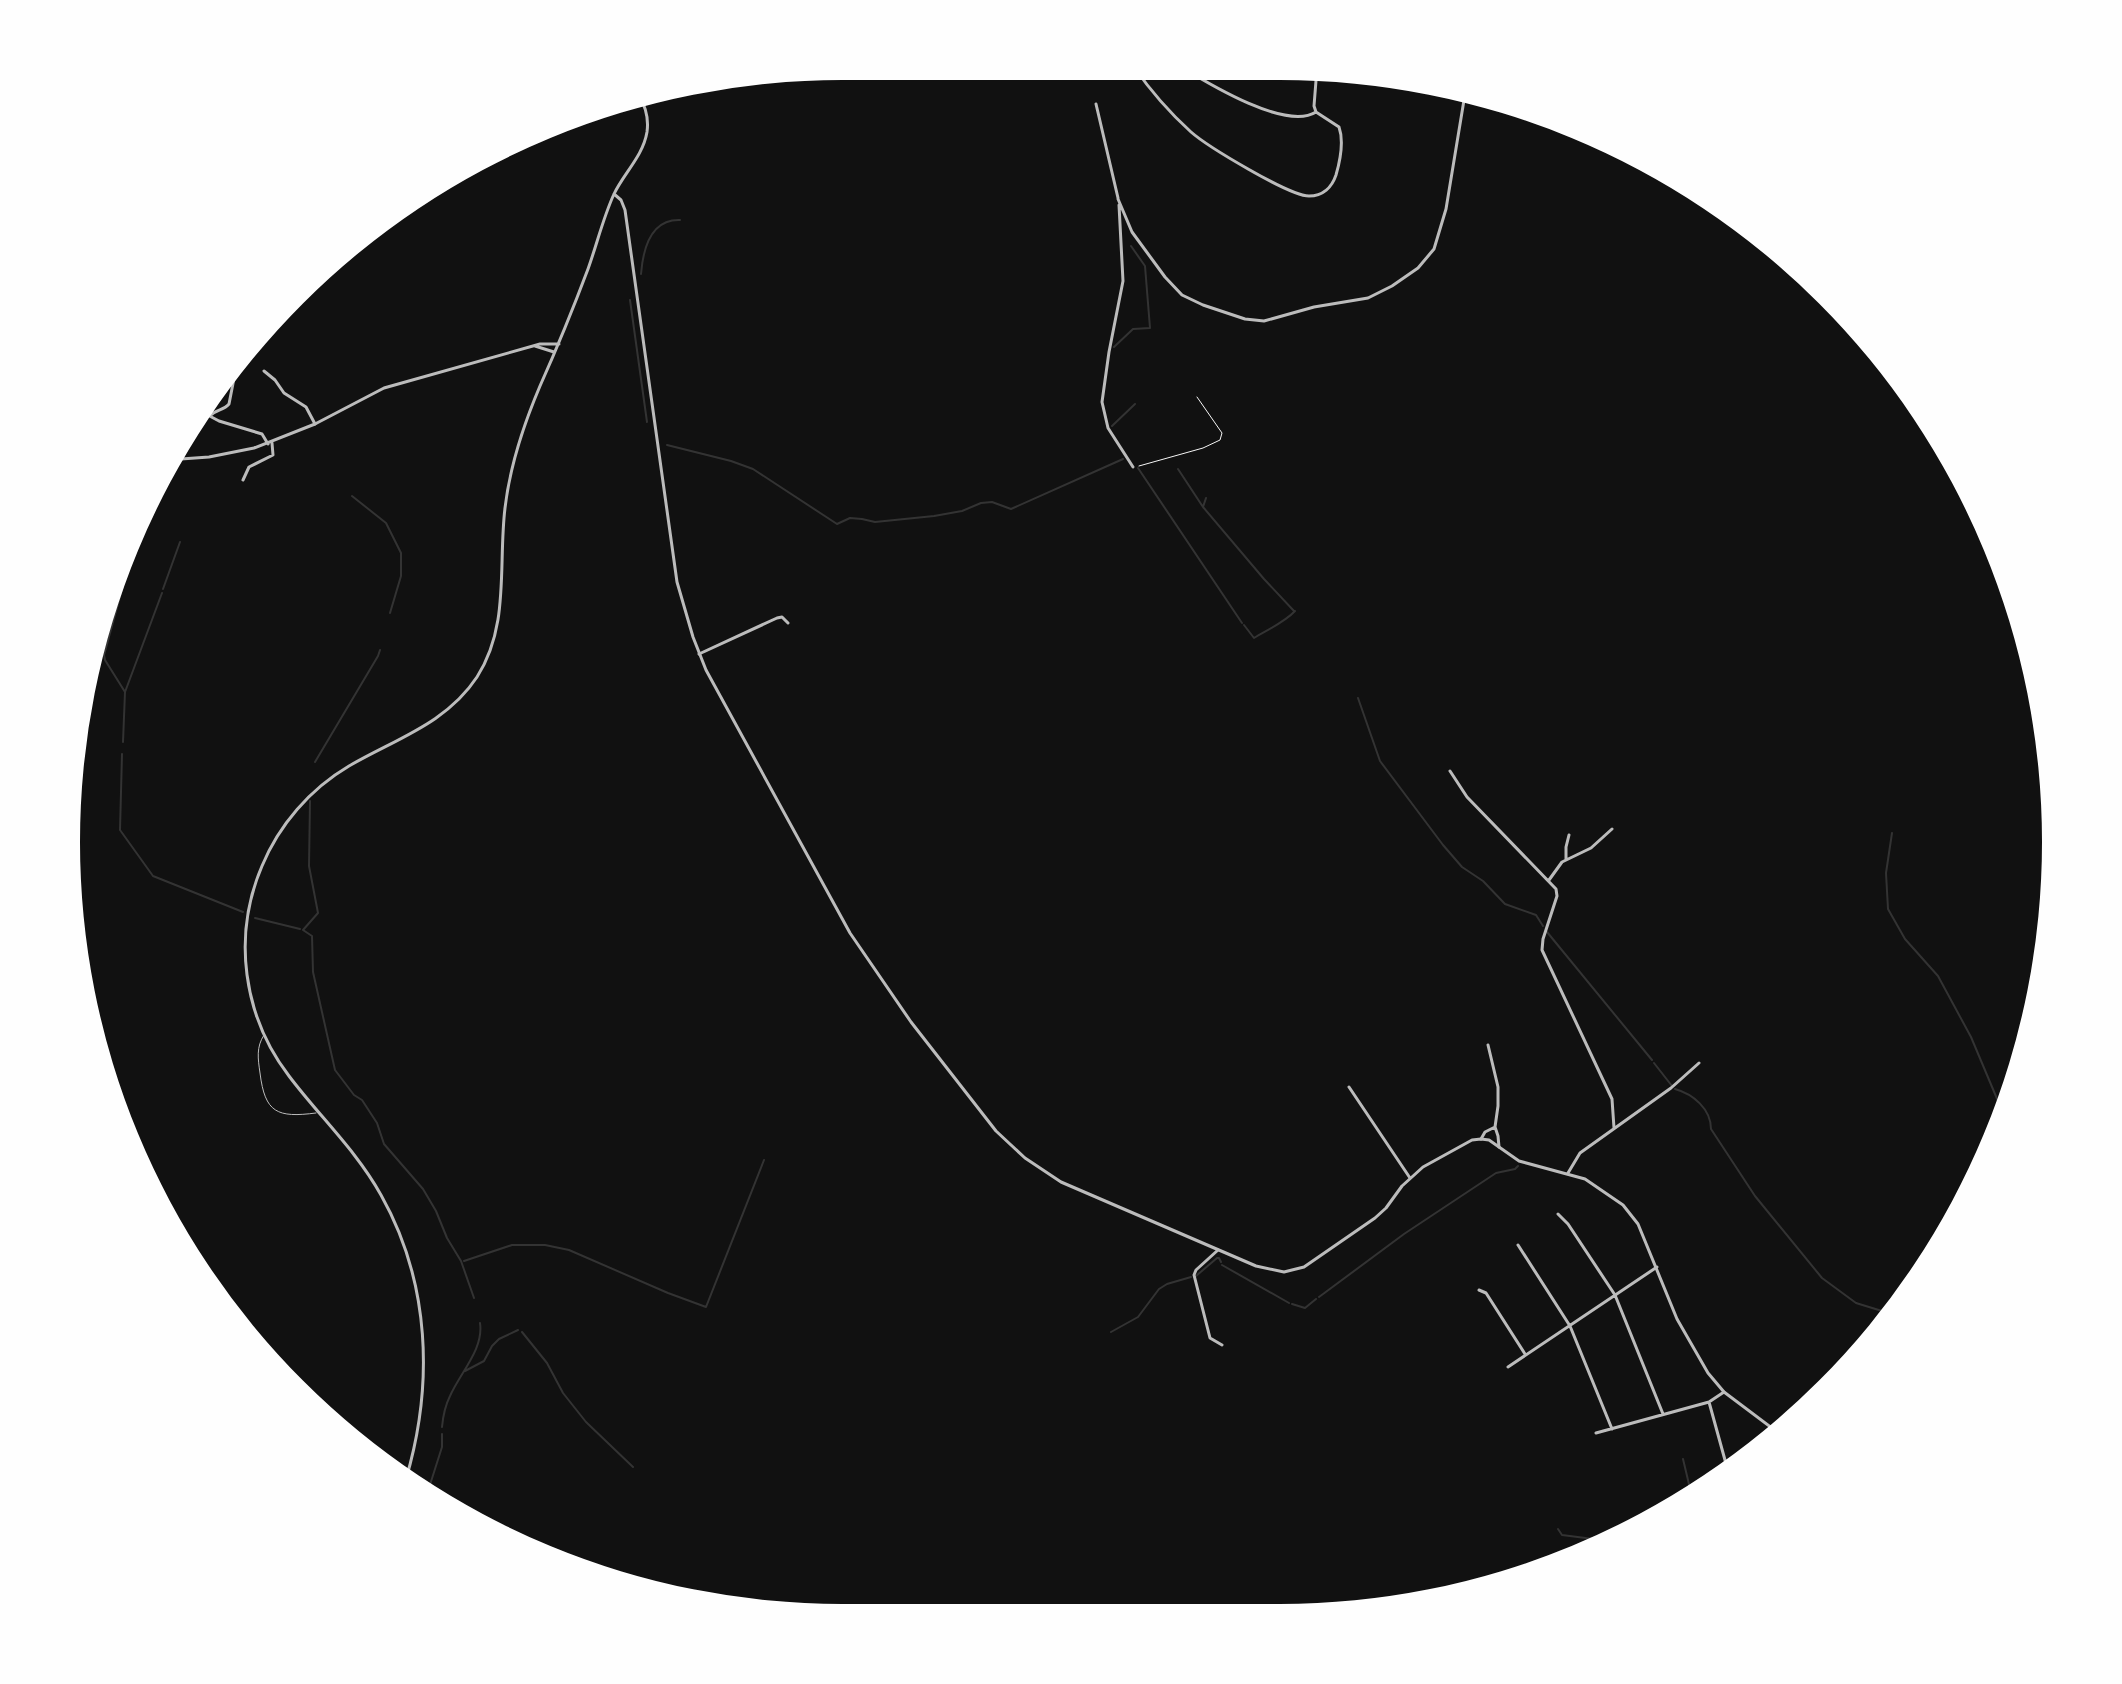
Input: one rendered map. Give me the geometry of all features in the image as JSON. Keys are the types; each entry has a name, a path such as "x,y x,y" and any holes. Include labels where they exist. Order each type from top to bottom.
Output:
{"street":[{"path":"1144,80 1191,132 1212,148 1292,192 1308,196 1322,193 1331,186 1340,152 1339,127 1316,112 1316,81"},
{"path":"1206,80 1268,112 1296,118 1316,112"},
{"path":"1118,199 1132,232 1165,277 1182,295 1203,305 1245,319 1264,321 1314,307 1368,298 1418,268 1434,249 1449,193 1464,103"},
{"path":"1096,104 1118,199 1123,281 1102,402 1108,428 1133,467"},
{"path":"409,1469 418,1431 424,1373 422,1329 415,1285 401,1239 380,1194 362,1165 288,1075 264,1035 253,1007 248,982 245,942 252,893 265,859 290,818 323,784 345,768 441,717 482,669 494,640 501,608 504,511 514,455 614,194 640,154 646,133 643,106"},
{"path":"614,194 625,210 677,582 699,654 714,687 850,933 925,1042 996,1131 1025,1158 1061,1182 1264,1269 1284,1272 1313,1261 1367,1224 1423,1167 1463,1144 1489,1140 1519,1161 1592,1182 1623,1205 1638,1224 1672,1306 1708,1373 1724,1392 1769,1426"},
{"path":"184,458 222,455 270,443 389,386 544,343 559,344"},
{"path":"535,346 555,353"},
{"path":"264,371 284,393 306,407 315,424"},
{"path":"233,384 229,404 211,415 219,421 262,434 270,443 273,455 249,467 243,480"},
{"path":"699,654 777,618 782,617 788,623"},
{"path":"1450,771 1467,797 1558,892 1542,950 1612,1099 1614,1128"},
{"path":"1549,880 1566,859 1591,848 1612,829"},
{"path":"1566,859 1569,835"},
{"path":"1488,1045 1498,1087 1495,1127 1499,1147"},
{"path":"1568,1173 1580,1153 1648,1106 1699,1063"},
{"path":"1349,1087 1410,1178"},
{"path":"1481,1139 1487,1130 1495,1127"},
{"path":"1558,1214 1568,1224 1615,1295 1663,1414"},
{"path":"1518,1245 1570,1326 1612,1429"},
{"path":"1218,1250 1194,1275 1210,1338 1222,1345"},
{"path":"1508,1367 1657,1267"},
{"path":"1479,1290 1486,1293 1526,1355"},
{"path":"1596,1433 1709,1402 1724,1392"},
{"path":"1709,1402 1723,1462"}],"lane":[{"path":"264,1035 259,1043 258,1058 262,1092 267,1104 289,1114 318,1111"}],"path":[{"path":"1133,467 1203,448 1220,440 1222,433 1197,397"}],"waterway":[{"path":"641,274 644,255 655,230 662,224 680,220"},
{"path":"1114,347 1133,329 1150,328 1145,266 1131,246"},
{"path":"630,300 647,422"},
{"path":"1112,426 1135,404"},
{"path":"667,445 753,469 837,524 850,518 875,522 934,516 992,502 1011,509 1123,459"},
{"path":"1138,468 1242,623"},
{"path":"1178,469 1203,507 1294,611"},
{"path":"352,496 386,523 401,553 401,576 390,613"},
{"path":"1203,507 1206,498"},
{"path":"163,589 180,542"},
{"path":"123,742 125,692 162,593"},
{"path":"117,607 104,655 125,692"},
{"path":"1244,625 1254,638 1295,611"},
{"path":"315,762 380,650"},
{"path":"1358,698 1380,761 1443,845 1462,867 1483,881 1505,904 1536,915 1543,926"},
{"path":"122,754 120,830 153,876 243,912"},
{"path":"310,801 309,866 318,913 303,930 312,936 313,972 335,1070 354,1095 362,1100 377,1123 384,1144 423,1189 461,1261 474,1298"},
{"path":"1892,833 1886,873 1888,909 1905,939 1938,976 1971,1037 1997,1099"},
{"path":"255,918 300,929"},
{"path":"1547,932 1652,1060"},
{"path":"1654,1063 1672,1086"},
{"path":"1675,1089 1694,1099 1704,1109 1711,1129 1755,1196 1822,1278 1856,1303 1881,1311"},
{"path":"464,1261 512,1245 545,1245 569,1250 706,1307 764,1160"},
{"path":"1319,1297 1404,1234 1496,1173 1518,1166"},
{"path":"1196,1276 1217,1258 1221,1262"},
{"path":"1222,1265 1289,1303"},
{"path":"1111,1332 1138,1317 1159,1289 1191,1277"},
{"path":"1292,1304 1305,1308 1316,1299"},
{"path":"442,1427 448,1400 478,1342 480,1323"},
{"path":"465,1371 484,1361 499,1339 518,1330"},
{"path":"522,1332 547,1363 563,1393 586,1422 633,1467"},
{"path":"431,1483 442,1447 442,1434"},
{"path":"1683,1459 1689,1485"},
{"path":"1558,1529 1562,1535 1588,1538"}]}
